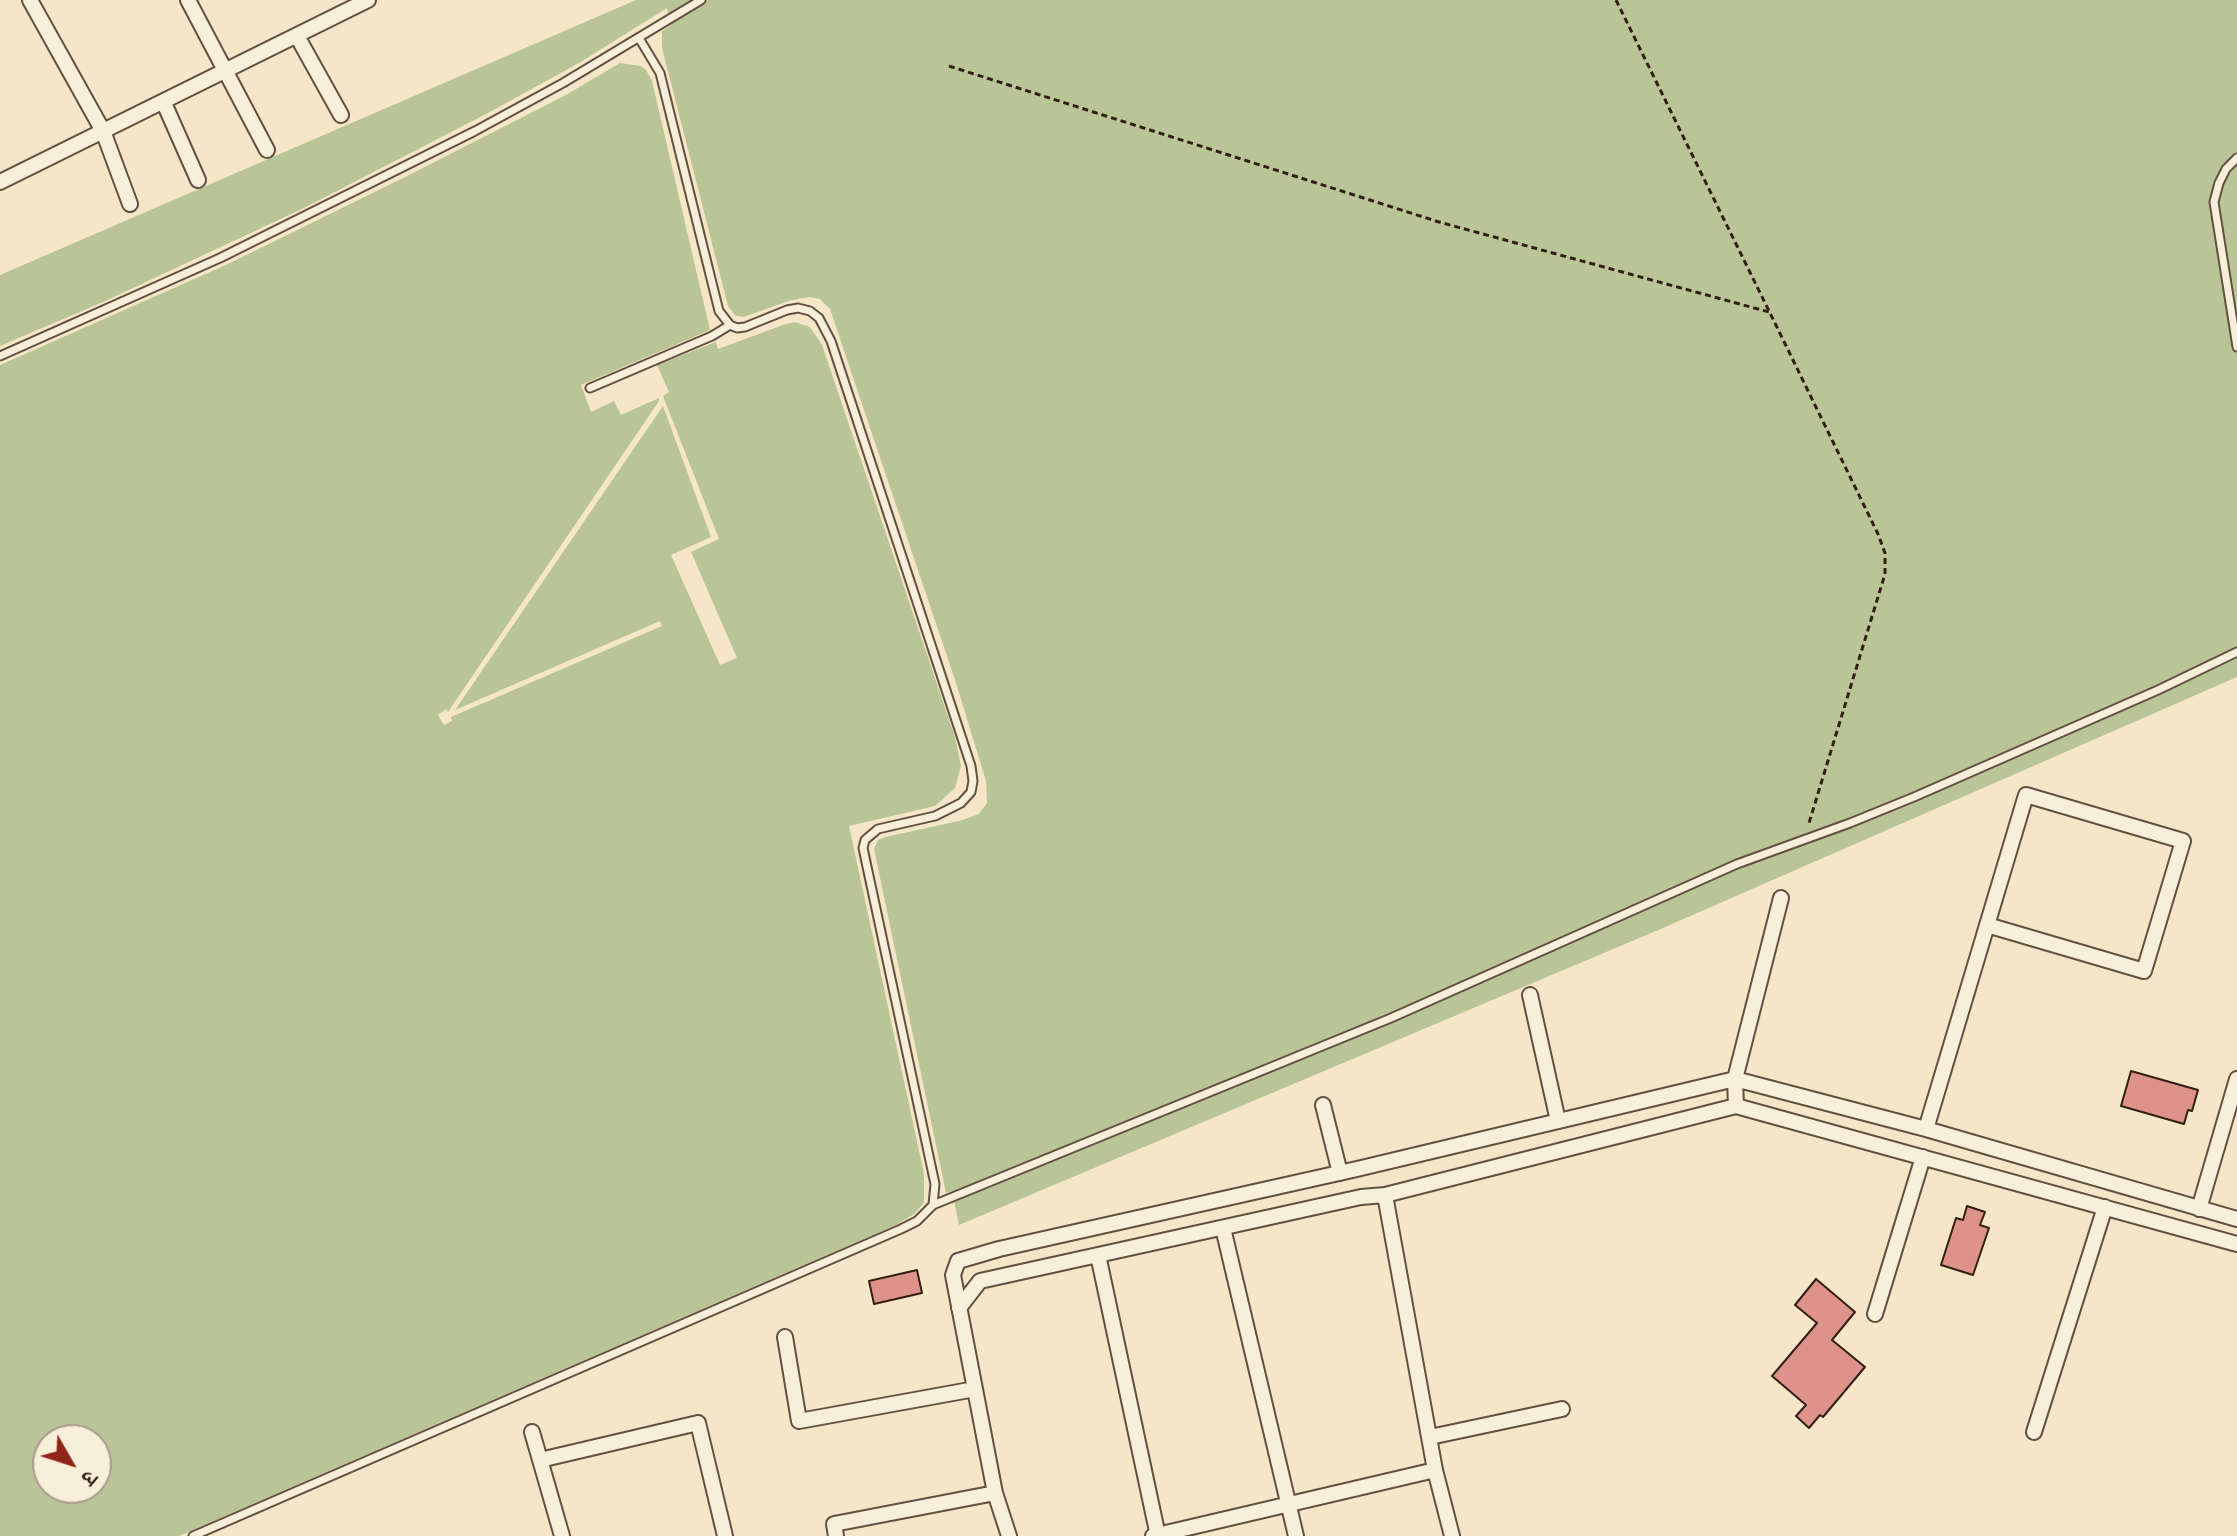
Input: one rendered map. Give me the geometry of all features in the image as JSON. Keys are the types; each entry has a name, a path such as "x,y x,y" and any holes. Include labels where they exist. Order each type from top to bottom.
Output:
{"street":[{"path":"30,0 103,131 130,204"},
{"path":"188,0 267,150"},
{"path":"0,182 368,0"},
{"path":"297,36 341,115"},
{"path":"164,103 198,180"},
{"path":"1926,1129 1987,925 2026,795 2183,841 2144,971 1987,925"},
{"path":"1736,1106 1735,1079 1781,898"},
{"path":"1530,995 1558,1121"},
{"path":"1009,1536 995,1493 953,1275 958,1261 999,1249 1340,1173 1735,1079 1926,1129 2237,1219"},
{"path":"2199,1209 2237,1079"},
{"path":"1323,1105 1340,1173"},
{"path":"959,1308 980,1281 1361,1197 1385,1195 1736,1106 2237,1244"},
{"path":"1875,1314 1923,1157"},
{"path":"1357,1169 1361,1197"},
{"path":"1385,1195 1435,1470 1452,1536"},
{"path":"2034,1432 2105,1207"},
{"path":"1223,1228 1296,1536"},
{"path":"1098,1255 1156,1536 1435,1470"},
{"path":"785,1337 799,1421 975,1389"},
{"path":"1430,1437 1562,1409"},
{"path":"540,1460 698,1423 725,1536"},
{"path":"532,1432 562,1536"},
{"path":"836,1536 834,1524 995,1493"}],"lane":[{"path":"0,356 301,219 475,131 563,83 701,0"},
{"path":"639,38 660,73 713,294 719,311 730,325"},
{"path":"2237,158 2226,169 2214,202 2237,347"},
{"path":"590,388 712,336 730,325 745,327 787,310 798,308 810,311 825,327 971,766 973,781 971,792 961,803 935,816 878,829 865,840 863,848 935,1184 933,1205"},
{"path":"193,1536 901,1229 917,1221 933,1205 1377,1024 1690,884 1928,791 2237,652"}],"path":[{"path":"1616,0 1885,553 1885,574 1804,840"},
{"path":"949,66 1439,222 1770,313"}],"green space":[{"path":"636,0 2237,0 2237,677 1656,931 959,1225 952,1191 946,1193 874,849 878,840 885,837 979,814 987,803 986,781 830,309 820,299 809,297 744,317 736,316 728,306 662,48 662,31 671,25 667,8 579,63 302,209 103,302 0,346 0,275"},
{"path":"620,63 641,66 652,81 710,330 581,385 591,412 614,401 621,415 659,398 659,401 448,712 446,709 438,715 444,725 452,721 451,717 662,626 660,621 455,710 663,406 711,537 671,555 720,665 737,658 691,552 719,539 663,396 669,392 657,365 716,342 718,349 794,322 810,327 822,345 955,737 961,766 955,788 935,806 849,826 924,1174 924,1203 914,1214 896,1225 179,1536 0,1536 0,365 226,265 564,96"}],"building":[{"path":"2131,1071 2198,1090 2192,1111 2188,1110 2184,1124 2121,1106"},
{"path":"1967,1206 1985,1212 1980,1225 1989,1228 1973,1275 1941,1265 1956,1218 1963,1220"},
{"path":"917,1270 922,1293 874,1304 869,1281"},
{"path":"1816,1279 1855,1312 1832,1340 1865,1367 1823,1417 1820,1415 1809,1428 1796,1416 1806,1405 1772,1376 1817,1323 1795,1305"}]}
